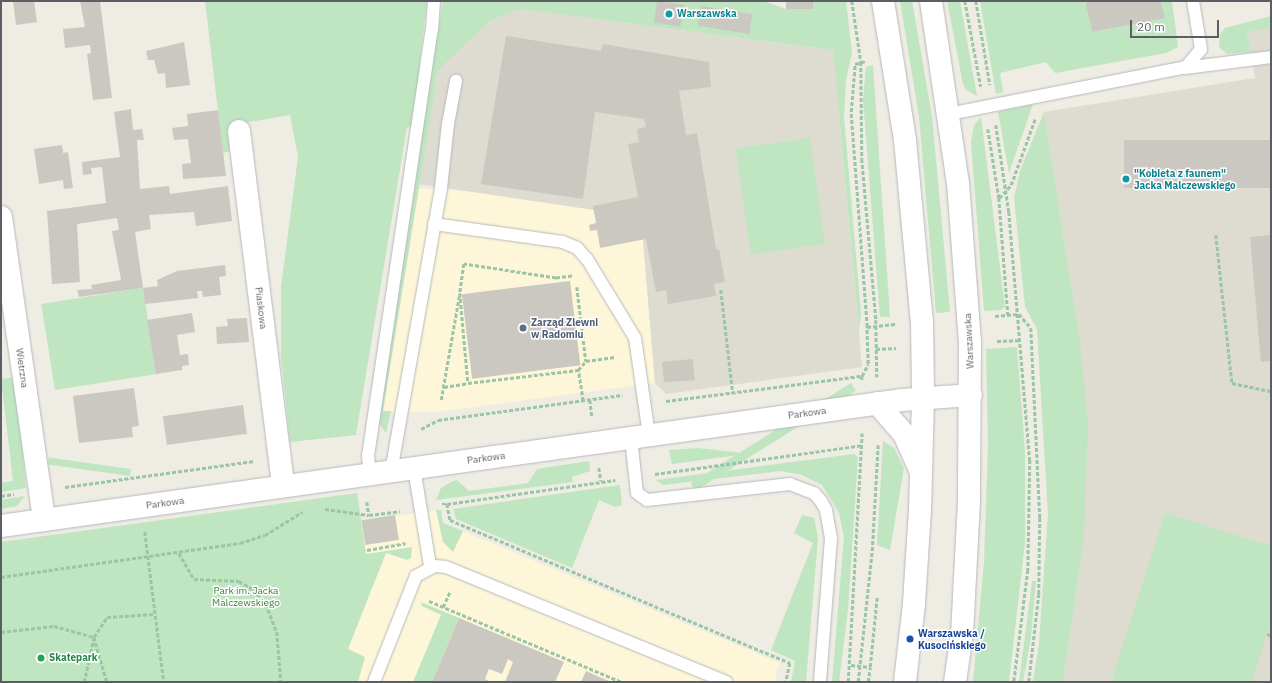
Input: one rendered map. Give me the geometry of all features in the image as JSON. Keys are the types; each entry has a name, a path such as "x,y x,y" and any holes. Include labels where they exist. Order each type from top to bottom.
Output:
{"street":[{"path":"883,1 899,93 911,198 922,322 923,398 921,472 914,604 904,682"},
{"name":"Warszawska","path":"931,1 949,114 960,207 971,395 967,566 955,682"},
{"name":"Piaskowa","path":"239,131 283,486"},
{"name":"Wietrzna","path":"1,217 44,520"},
{"name":"Parkowa","path":"1,526 640,436 923,398 971,395"},
{"path":"877,404 898,424 921,472"}],"lane":[{"path":"366,475 432,30 434,1"},
{"path":"1180,68 1195,60 1201,49 1193,1"},
{"path":"949,114 989,104 1180,68 1271,57"},
{"path":"391,472 434,224 456,81"},
{"path":"434,224 563,242 577,248 631,328 638,353 640,436 637,493 647,500 790,484 814,493 821,501 826,510 831,538 820,682"},
{"path":"414,468 430,566"},
{"path":"374,682 420,572 430,566 446,567 726,682"}],"path":[{"path":"852,1 861,62 862,144 876,320 877,404 872,550 858,682"},
{"path":"966,1 989,104 1006,192 1027,404 1031,514 1028,570 1014,682"},
{"path":"976,1 999,198 1008,315"},
{"path":"862,376 868,364 867,326 850,112 855,64 868,61 867,53"},
{"path":"999,198 1006,192 1036,114"},
{"path":"1216,235 1232,383 1271,392"},
{"path":"441,400 464,264 556,278 576,276"},
{"path":"577,284 586,361"},
{"path":"721,290 733,393"},
{"path":"460,293 468,383"},
{"path":"1019,314 1031,328 1040,518 1039,594 1029,682"},
{"path":"444,387 578,370 586,361 638,353"},
{"path":"578,370 583,401"},
{"path":"366,475 369,515"},
{"path":"320,509 369,515 447,504 450,520 790,662 786,682"},
{"path":"141,506 150,557 155,614 164,682"},
{"path":"1,577 179,554 240,543 265,535 308,511"},
{"path":"367,550 405,543 404,536"},
{"path":"179,554 194,579 239,581 253,589 266,604 277,632 281,682"},
{"path":"410,593 622,682"},
{"path":"868,682 877,597"},
{"path":"84,682 94,637 107,617 155,614"},
{"path":"1,632 54,626 94,637"},
{"path":"1267,634 1271,635"},
{"path":"94,637 107,682"},
{"path":"850,665 870,668"}],"shaded area":[{"path":"519,9 833,50 862,367 666,394 655,383 641,217 418,184 438,69 488,22"},
{"path":"1271,27 1271,682 1063,682 1084,539 1080,340 1044,112 1255,78 1247,31"},
{"path":"417,188 478,192 641,216 655,383 436,412 383,411"},
{"path":"441,510 443,523 780,663 774,682 346,682 325,525"}],"green space":[{"path":"205,1 427,1 419,67 431,68 443,1 763,1 786,9 813,8 813,1 846,1 852,52 846,81 844,117 861,313 859,332 833,50 519,9 488,22 438,70 383,411 391,411 386,433 378,422 420,129 407,127 356,435 290,442 281,357 281,287 298,157 290,115 232,125 231,151 223,153"},
{"path":"900,1 912,1 932,116 950,312 936,313 919,117"},
{"path":"947,1 960,1 977,96 966,90 963,84"},
{"path":"980,1 1085,1 1092,32 1164,18 1161,1 1172,1 1178,47 1166,53 1055,73 1046,62 1000,73 1003,92 996,94"},
{"path":"1271,16 1271,27 1247,32 1251,52 1227,54 1219,47 1220,34 1225,28"},
{"path":"873,65 890,317 880,317 863,100 866,67"},
{"path":"1033,104 1009,173 998,112"},
{"path":"1044,112 1080,340 1088,423 1084,539 1063,682 1033,682 1039,643 1048,514 1037,329 1025,307 1014,198 1020,171"},
{"path":"981,117 1005,307 1001,310 984,311 971,142 974,125"},
{"path":"810,138 825,244 751,254 736,148"},
{"path":"143,288 157,374 55,390 41,304"},
{"path":"1017,347 1025,451 1025,542 1009,682 973,682 984,562 988,446 986,349"},
{"path":"15,377 26,488 1,492 1,483 13,481 1,379"},
{"path":"851,383 856,391 695,491 691,483"},
{"path":"883,441 894,448 904,468 890,550 877,545"},
{"path":"698,448 753,453 672,464 669,450"},
{"path":"854,454 858,457 848,610 839,682 832,682 844,537 839,513 822,485 802,475 781,471 663,485 656,480"},
{"path":"49,457 131,469 130,476 48,464"},
{"path":"589,461 590,471 572,477 573,482 436,500 441,488 457,480 469,491 528,483 537,469"},
{"path":"620,485 622,505 615,507 599,500 572,568 456,519 453,509"},
{"name":"Park im. Jacka Malczewskiego","path":"357,493 366,554 412,547 411,558 407,560 386,553 348,649 365,657 358,682 1,682 1,542"},
{"path":"25,496 17,506 1,509 1,500"},
{"path":"436,510 441,510 443,523 463,531 453,552 443,542"},
{"path":"1165,513 1271,546 1271,621 1252,682 1111,682"},
{"path":"802,515 814,518 818,538 806,682 791,682 795,661 771,650 813,543 794,533"},
{"path":"1032,581 1036,581 1031,637 1023,682 1019,682"},
{"path":"421,602 459,618 432,682 413,682 441,615 422,606"}],"building":[{"path":"13,1 34,1 37,22 16,25"},
{"path":"80,1 100,1 112,98 93,100 87,54 91,53 90,45 65,48 63,29 85,27"},
{"name":"Warszawska","path":"657,1 684,5 681,27 654,23"},
{"path":"786,1 813,1 813,9 786,9"},
{"path":"1085,1 1161,1 1165,18 1092,32"},
{"path":"701,6 752,14 749,34 698,26"},
{"path":"506,36 601,51 603,44 709,62 711,87 679,91 686,135 697,133 716,249 719,249 725,282 714,284 716,296 668,304 666,290 656,292 646,239 600,248 597,230 590,231 589,225 596,223 593,206 638,197 628,144 639,142 637,129 646,127 644,119 595,112 583,199 481,184"},
{"path":"184,42 190,85 166,88 165,73 158,74 154,60 148,60 146,51"},
{"path":"131,109 133,130 142,129 144,140 137,140 140,189 169,186 170,194 228,186 232,221 196,226 194,212 149,215 151,229 135,232 143,288 79,297 77,290 92,289 91,285 121,280 112,231 119,230 117,218 77,224 80,282 52,284 47,211 106,203 102,167 91,168 92,174 83,175 82,162 120,157 114,112"},
{"path":"218,110 226,176 183,179 182,164 191,163 188,139 174,140 172,128 188,126 187,114"},
{"path":"1124,140 1271,140 1271,188 1124,188"},
{"path":"62,145 63,153 68,152 73,188 64,189 63,180 39,184 34,149"},
{"path":"1271,235 1271,361 1261,362 1250,237"},
{"path":"225,265 226,276 219,277 221,295 203,297 202,291 197,291 198,298 145,304 143,288 158,286 157,280 177,271"},
{"path":"570,281 580,365 472,379 462,294"},
{"path":"192,313 195,332 177,335 180,355 188,354 189,365 182,366 182,370 156,374 147,320"},
{"path":"247,318 249,342 217,344 216,327 228,326 227,319"},
{"path":"693,359 695,380 664,383 662,362"},
{"path":"134,388 139,426 132,427 133,437 79,443 73,396"},
{"path":"243,405 247,434 167,445 163,416"},
{"path":"395,515 399,540 365,545 361,520"},
{"path":"459,618 564,662 555,682 505,682 513,662 508,659 502,674 489,669 485,679 491,682 432,682"},
{"path":"586,671 611,682 581,682"}],"place":[{"name":"Warszawska","path":"669,14"},
{"name":"\"Kobieta z faunem\" Jacka Malczewskiego","path":"1126,179"},
{"name":"Zarząd Zlewni w Radomiu","path":"523,328"},
{"name":"Warszawska / Kusocińskiego","path":"910,639"},
{"name":"Skatepark","path":"41,658"}]}
